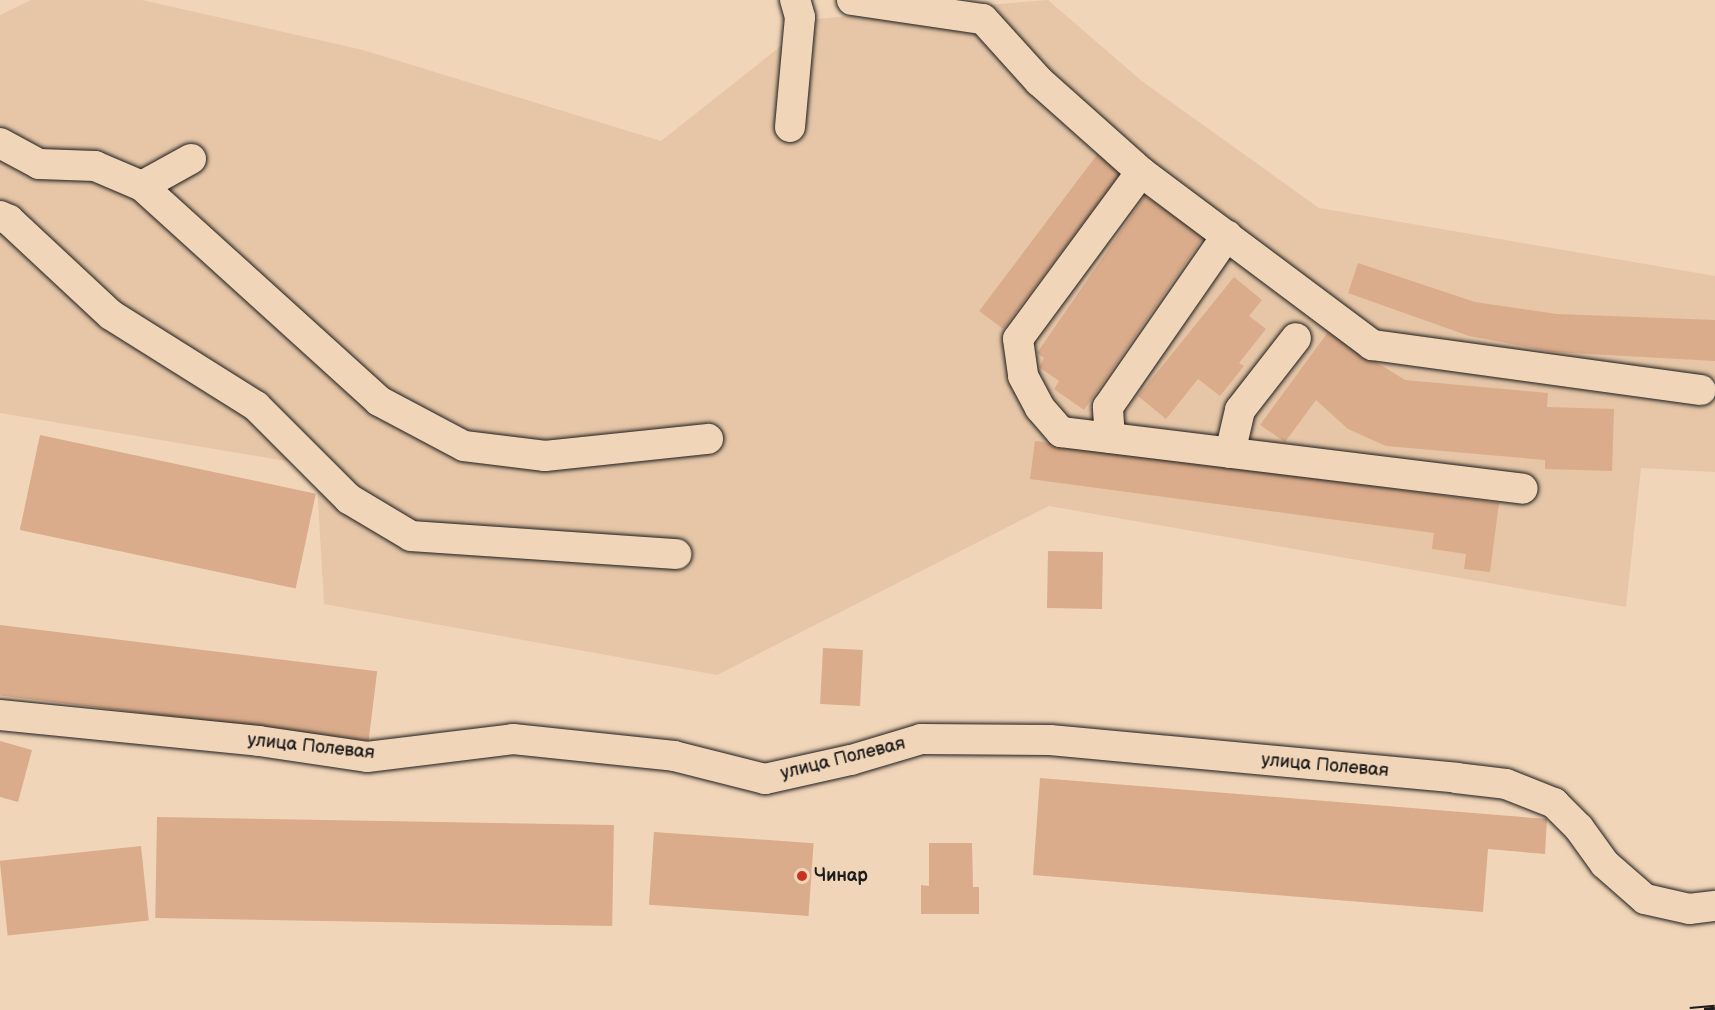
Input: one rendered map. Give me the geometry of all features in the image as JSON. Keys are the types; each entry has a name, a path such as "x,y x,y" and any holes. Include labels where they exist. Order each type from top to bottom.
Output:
{"street":[{"path":"790,127 800,17 795,0"},
{"path":"852,0 983,19 1039,81 1141,172 1372,345 1701,390"},
{"path":"0,143 39,164 95,166 142,186 379,401 464,446 545,456 708,439"},
{"path":"142,186 191,159"},
{"path":"1141,172 1018,339 1023,376 1040,408 1061,432 1522,489"},
{"path":"0,216 9,220 111,315 256,406 349,499 411,536 675,554"},
{"path":"1110,438 1108,407 1227,235"},
{"path":"1230,453 1240,410 1296,338"},
{"name":"улица Полевая","path":"0,715 259,741 367,757 513,739 674,756 765,779 851,760 921,739 1050,740 1456,778 1506,784 1554,802 1579,828 1605,864 1645,899 1689,909 1715,906"}],"shaded area":[{"path":"31,0 142,0 363,50 661,141 815,19 1048,0 1143,82 1319,208 1715,276 1715,472 1641,468 1626,607 1049,506 717,675 324,604 316,466 0,413 0,15"}],"building":[{"path":"1099,152 1123,170 1003,329 979,311"},
{"path":"1145,196 1204,236 1084,410 1054,389 1059,381 1039,367 1044,358 1037,353"},
{"path":"1358,263 1475,302 1557,314 1715,320 1715,361 1553,352 1469,336 1348,293"},
{"path":"1234,277 1262,300 1249,316 1266,329 1239,363 1244,366 1220,396 1198,379 1166,419 1138,396"},
{"path":"1328,332 1405,380 1548,393 1547,407 1614,409 1612,471 1545,469 1545,460 1386,446 1348,429 1316,400 1285,442 1260,425"},
{"path":"40,435 316,494 296,589 20,530"},
{"path":"1035,441 1499,503 1490,572 1464,569 1466,554 1432,549 1434,533 1030,479"},
{"path":"1048,551 1103,552 1102,609 1047,608"},
{"path":"0,625 377,671 369,741 0,696"},
{"path":"823,648 863,650 860,706 820,704"},
{"path":"0,741 32,750 18,802 0,797"},
{"path":"1040,778 1547,819 1545,854 1488,849 1483,912 1033,875"},
{"path":"157,817 614,825 612,926 155,918"},
{"path":"654,832 814,843 809,916 649,905"},
{"path":"929,843 972,843 973,887 979,887 979,914 921,914 921,885 929,886"},
{"path":"141,846 149,921 8,935 0,861"}],"railway":[{"path":"1690,1010 1715,1008"}],"place":[{"name":"Чинар","path":"802,876"}]}
